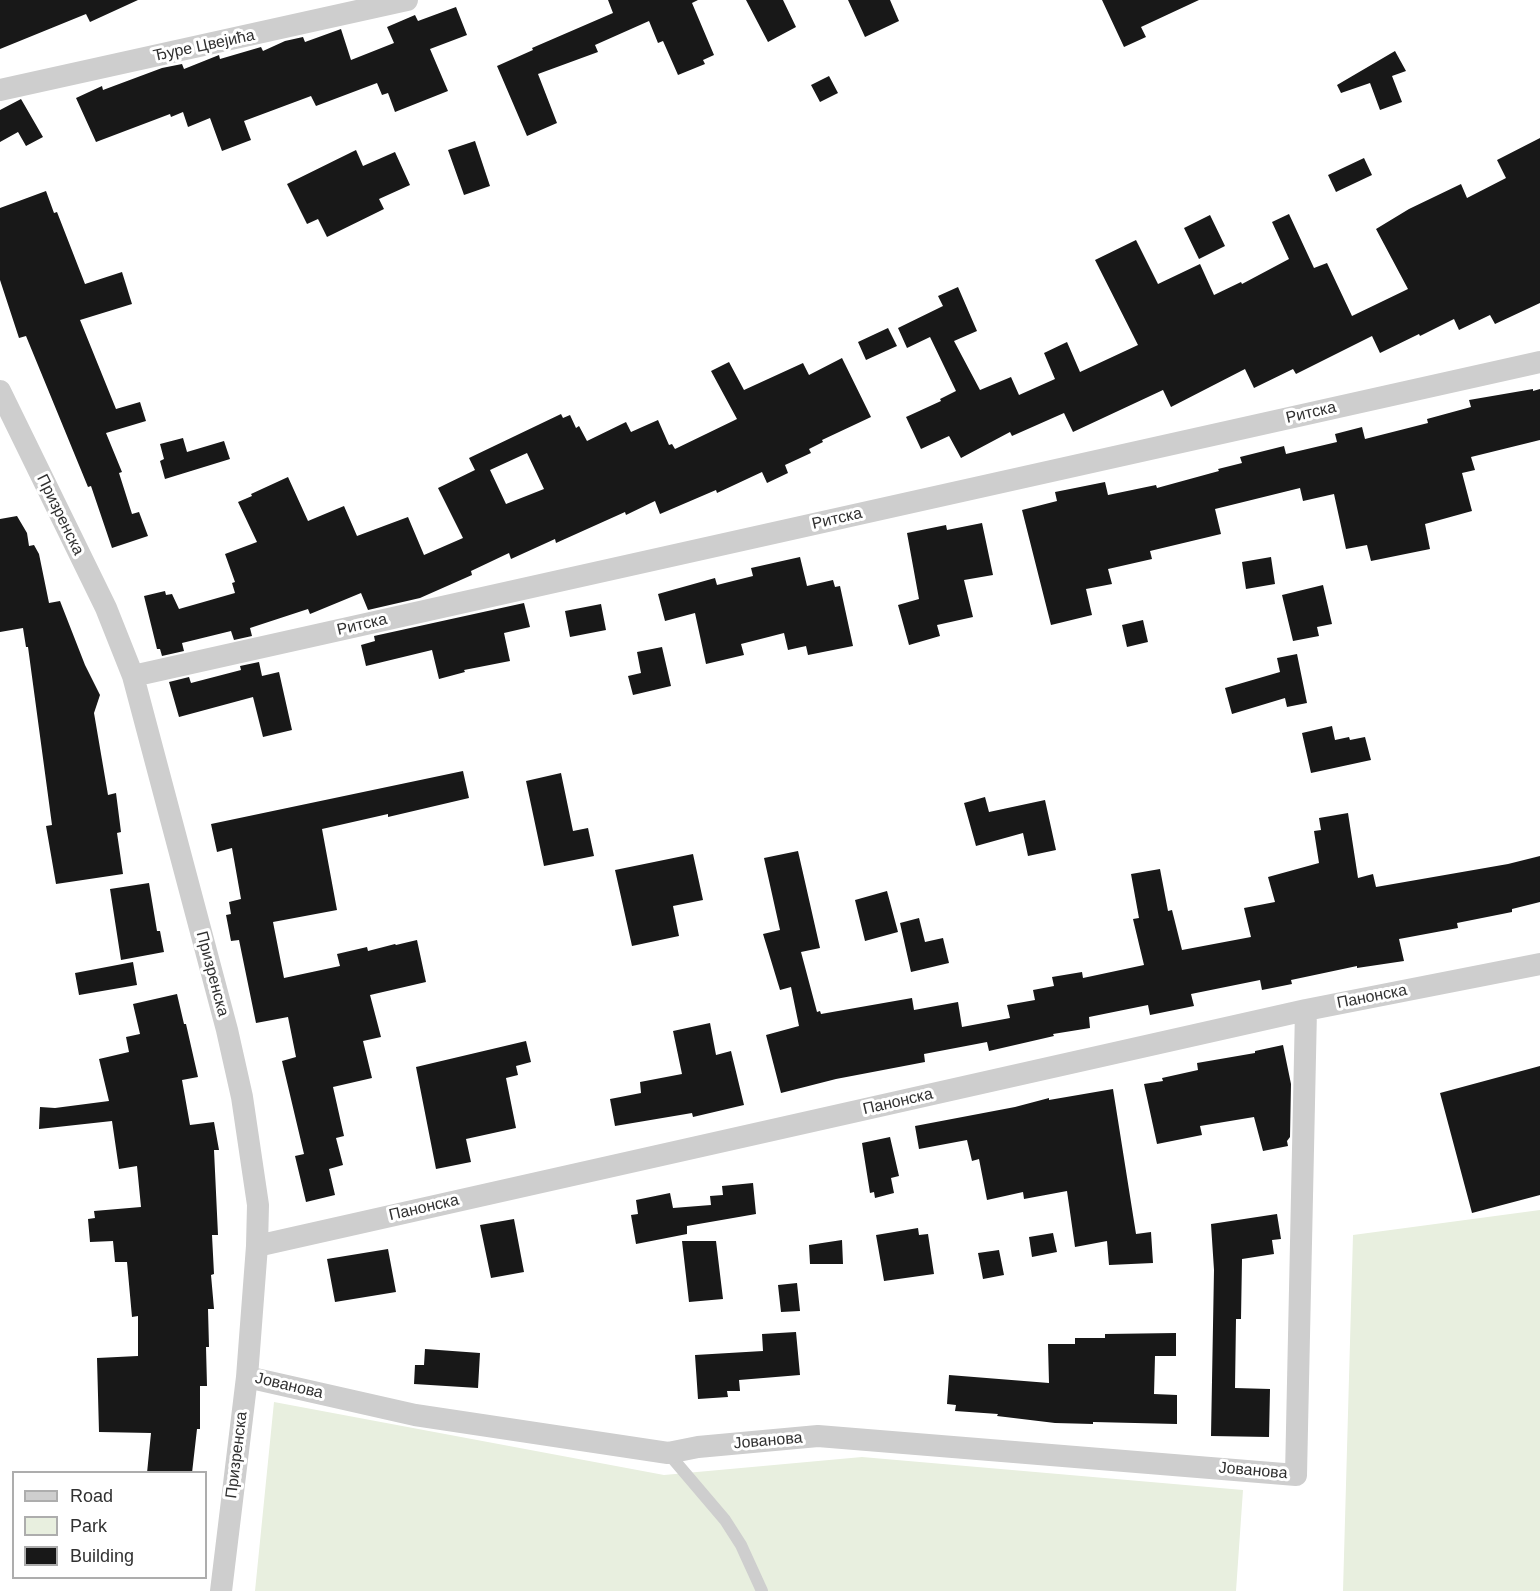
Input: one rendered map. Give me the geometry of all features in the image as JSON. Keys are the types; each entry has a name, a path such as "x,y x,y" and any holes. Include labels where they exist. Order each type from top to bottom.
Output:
{"street":[{"name":"Ђуре Цвејића","path":"0,90 407,0"},
{"name":"Ритска","path":"133,676 1540,362"},
{"name":"Призренска","path":"0,391 106,608 133,676 227,1030 253,1162 258,1205 257,1246 247,1377 221,1591"},
{"name":"Панонска","path":"257,1246 1306,1010 1540,964"},
{"name":"Јованова","path":"247,1377 415,1415 668,1453 698,1447 818,1436 1296,1475 1306,1010"}],"lane":[{"path":"668,1453 725,1520 741,1545 762,1591"}],"green space":[{"path":"1540,1210 1540,1591 1343,1591 1353,1235"},
{"path":"274,1402 664,1475 862,1457 1243,1490 1236,1591 255,1591"}],"building":[{"path":"0,0 138,0 90,22 86,14 0,49"},
{"path":"608,0 698,0 692,3 714,55 703,60 705,64 678,75 663,41 658,43 649,21 595,45 598,52 538,74 557,123 527,136 497,66 533,50 532,48 613,13"},
{"path":"746,0 783,0 796,27 768,42"},
{"path":"848,0 890,0 899,21 865,37"},
{"path":"1102,0 1199,0 1141,27 1146,37 1124,47"},
{"path":"456,7 467,35 430,49 448,91 395,112 388,93 382,95 377,83 316,106 311,96 244,121 251,140 222,151 210,118 188,127 183,112 171,117 170,114 96,142 76,98 102,86 103,90 162,68 182,64 184,69 219,55 220,59 261,47 263,51 285,41 303,37 305,42 341,29 351,60 394,43 387,27 415,15 418,21"},
{"path":"1395,51 1406,71 1392,76 1402,102 1380,110 1370,83 1341,93 1337,85"},
{"path":"829,76 838,93 820,102 811,85"},
{"path":"21,99 43,137 26,146 18,132 0,142 0,110"},
{"path":"1540,138 1540,303 1495,324 1490,315 1459,330 1454,319 1380,353 1372,336 1296,374 1293,369 1254,388 1245,369 1171,407 1163,390 1073,432 1064,413 1012,436 1010,432 961,458 949,436 921,449 906,417 941,401 940,399 956,391 930,337 907,348 898,328 943,306 938,296 958,287 977,331 954,341 980,390 1011,377 1019,395 1055,379 1044,353 1067,342 1080,372 1138,345 1095,260 1136,240 1158,284 1200,264 1214,295 1241,282 1242,284 1289,259 1272,222 1289,214 1314,268 1327,263 1352,316 1408,289 1376,229 1409,209 1461,184 1467,198 1506,178 1497,160"},
{"path":"475,141 490,186 464,195 448,150"},
{"path":"356,150 363,166 395,152 410,185 379,199 384,209 327,237 318,219 307,224 287,184"},
{"path":"1364,158 1372,175 1336,192 1328,175"},
{"path":"46,191 54,213 57,212 85,284 122,272 132,304 80,320 116,409 140,402 146,421 106,433 122,472 119,473 132,514 139,512 148,536 112,548 91,486 88,487 26,336 19,338 0,280 0,208"},
{"path":"1210,215 1225,246 1199,259 1184,228"},
{"path":"888,328 897,346 866,360 858,342"},
{"path":"842,358 871,417 822,440 823,442 809,449 811,453 785,465 788,473 767,483 762,472 717,493 716,490 660,514 655,501 556,543 555,539 511,559 509,553 471,571 472,575 420,598 368,610 361,593 310,614 308,609 250,628 252,636 234,640 231,631 182,643 184,651 162,656 160,649 157,649 144,596 165,591 166,595 172,594 179,609 235,593 232,583 235,582 225,554 257,542 238,502 288,477 308,521 344,506 357,536 408,517 424,555 463,538 438,488 475,470 469,458 561,414 563,418 570,415 576,428 579,426 587,441 626,422 631,432 658,420 669,445 672,444 675,449 737,419 711,371 729,362 744,390 803,363 809,375","holes":["527,453 544,489 506,504 490,470"]},
{"path":"1533,389 1533,391 1540,389 1540,440 1471,457 1475,470 1462,473 1472,511 1425,524 1430,549 1371,561 1367,545 1346,549 1334,494 1303,501 1300,488 1215,509 1221,534 1150,551 1152,559 1108,569 1112,584 1086,589 1092,615 1051,625 1022,510 1057,501 1055,492 1105,482 1108,495 1156,485 1157,488 1242,463 1240,457 1284,446 1286,454 1337,442 1335,434 1362,427 1365,439 1428,423 1427,419 1471,407 1469,400"},
{"path":"183,438 187,452 224,441 230,459 165,479 160,461 164,459 160,444"},
{"path":"17,516 27,533 29,546 34,545 39,554 49,603 60,601 85,665 100,695 94,713 108,795 116,793 121,832 117,833 123,874 56,884 46,826 52,825 28,647 26,647 23,628 0,632 0,519"},
{"path":"982,523 993,575 964,580 973,617 937,625 940,636 909,645 898,605 919,599 907,533 946,525 947,530"},
{"path":"800,557 807,586 833,580 835,587 840,586 853,646 808,655 806,646 788,650 784,633 741,644 744,655 706,664 695,613 665,621 658,594 715,578 717,585 753,576 751,568"},
{"path":"1271,557 1275,584 1246,589 1242,562"},
{"path":"1323,585 1332,624 1317,627 1319,636 1293,641 1282,595"},
{"path":"524,603 530,627 504,633 510,661 464,670 465,672 439,679 432,650 366,666 361,645 375,641 374,636"},
{"path":"601,604 606,630 570,637 565,611"},
{"path":"1143,620 1148,642 1127,647 1122,625"},
{"path":"662,647 671,686 633,695 628,676 641,673 637,652"},
{"path":"1297,654 1307,703 1287,707 1285,698 1232,714 1225,688 1280,672 1277,658"},
{"path":"259,662 262,676 279,672 292,730 263,737 253,697 179,717 169,682 189,677 191,683 241,670 240,666"},
{"path":"1332,726 1335,740 1365,737 1371,760 1311,773 1302,733"},
{"path":"463,771 469,798 388,817 388,814 322,829 337,910 273,922 284,978 340,966 337,954 367,947 368,951 417,940 426,982 370,995 381,1037 363,1041 372,1078 333,1087 344,1136 336,1138 343,1165 329,1169 335,1195 306,1202 295,1156 304,1154 282,1061 296,1057 288,1017 256,1023 239,940 231,941 226,915 231,914 229,902 241,899 232,848 217,852 211,824"},
{"path":"561,773 573,831 588,828 594,856 544,866 526,781"},
{"path":"985,797 989,812 1045,800 1056,850 1028,856 1023,833 976,846 964,803"},
{"path":"1348,813 1358,878 1373,874 1376,887 1508,864 1540,856 1540,902 1512,909 1512,912 1457,923 1458,928 1399,939 1404,961 1357,968 1357,966 1291,980 1292,984 1262,990 1260,980 1191,994 1194,1006 1150,1015 1148,1005 1089,1017 1090,1028 1053,1034 1054,1036 989,1051 987,1042 924,1054 925,1062 836,1079 781,1093 766,1035 799,1026 791,987 780,990 763,934 780,930 764,858 798,851 820,948 801,952 817,1012 820,1011 821,1014 912,998 914,1010 958,1002 962,1027 1010,1018 1007,1005 1035,1000 1033,990 1054,986 1052,977 1082,972 1083,978 1144,965 1133,919 1139,918 1131,874 1160,869 1168,911 1172,910 1182,950 1251,937 1244,908 1275,902 1268,877 1319,863 1314,831 1321,830 1319,818"},
{"path":"693,854 703,900 673,906 679,936 632,946 615,870"},
{"path":"149,883 157,931 160,931 164,952 121,960 110,889"},
{"path":"887,891 898,932 865,941 855,900"},
{"path":"919,918 925,942 943,938 949,963 911,972 900,923"},
{"path":"133,962 137,985 79,995 75,973"},
{"path":"177,994 198,1077 182,1080 190,1125 214,1122 219,1150 214,1150 218,1235 212,1235 214,1274 211,1275 214,1309 208,1309 207,1386 200,1386 200,1429 197,1429 192,1471 147,1471 151,1433 99,1432 97,1358 138,1356 138,1316 132,1317 127,1262 115,1262 113,1241 90,1242 88,1219 95,1218 94,1211 141,1207 137,1166 119,1169 112,1121 39,1129 40,1107 55,1108 109,1101 99,1059 129,1052 126,1037 140,1034 133,1004"},
{"path":"710,1023 716,1055 731,1051 744,1105 693,1117 692,1113 615,1126 610,1099 641,1093 640,1082 682,1074 673,1031"},
{"path":"526,1041 531,1062 516,1066 518,1075 506,1078 516,1128 466,1139 471,1162 436,1169 416,1067"},
{"path":"1283,1045 1291,1084 1288,1146 1263,1151 1254,1117 1200,1126 1202,1135 1157,1144 1144,1084 1163,1081 1162,1078 1198,1070 1197,1063 1255,1053 1255,1051"},
{"path":"1540,1066 1540,1195 1472,1213 1440,1093"},
{"path":"1113,1089 1136,1234 1151,1232 1153,1263 1109,1265 1107,1241 1075,1247 1067,1191 1024,1199 1023,1192 987,1200 979,1159 972,1161 967,1140 919,1149 915,1126 1015,1107 1049,1098 1049,1100"},
{"path":"890,1137 899,1176 891,1178 894,1193 875,1198 874,1192 870,1193 862,1143"},
{"path":"753,1183 756,1214 687,1226 687,1234 636,1244 631,1215 638,1214 636,1200 670,1193 673,1208 711,1205 710,1196 723,1195 722,1186"},
{"path":"1277,1214 1281,1239 1272,1240 1274,1254 1242,1259 1241,1319 1236,1319 1235,1388 1270,1389 1269,1437 1211,1436 1214,1270 1211,1224"},
{"path":"514,1219 524,1272 491,1278 480,1225"},
{"path":"918,1228 919,1235 928,1234 934,1274 884,1281 876,1235"},
{"path":"1053,1233 1057,1252 1032,1257 1029,1237"},
{"path":"842,1240 843,1264 810,1264 809,1245"},
{"path":"682,1241 716,1241 723,1299 689,1302"},
{"path":"388,1249 396,1292 335,1302 327,1259"},
{"path":"999,1250 1004,1275 983,1279 978,1253"},
{"path":"797,1283 800,1311 781,1312 778,1285"},
{"path":"796,1332 800,1375 739,1380 740,1391 727,1391 728,1397 698,1399 695,1355 763,1351 762,1334"},
{"path":"1176,1333 1176,1356 1155,1356 1154,1394 1177,1395 1177,1424 1055,1423 997,1416 998,1414 955,1411 956,1405 947,1404 949,1375 1049,1383 1048,1344 1075,1344 1075,1338 1105,1338 1105,1334"},
{"path":"425,1349 480,1353 478,1388 414,1384 415,1365 424,1365"}]}
